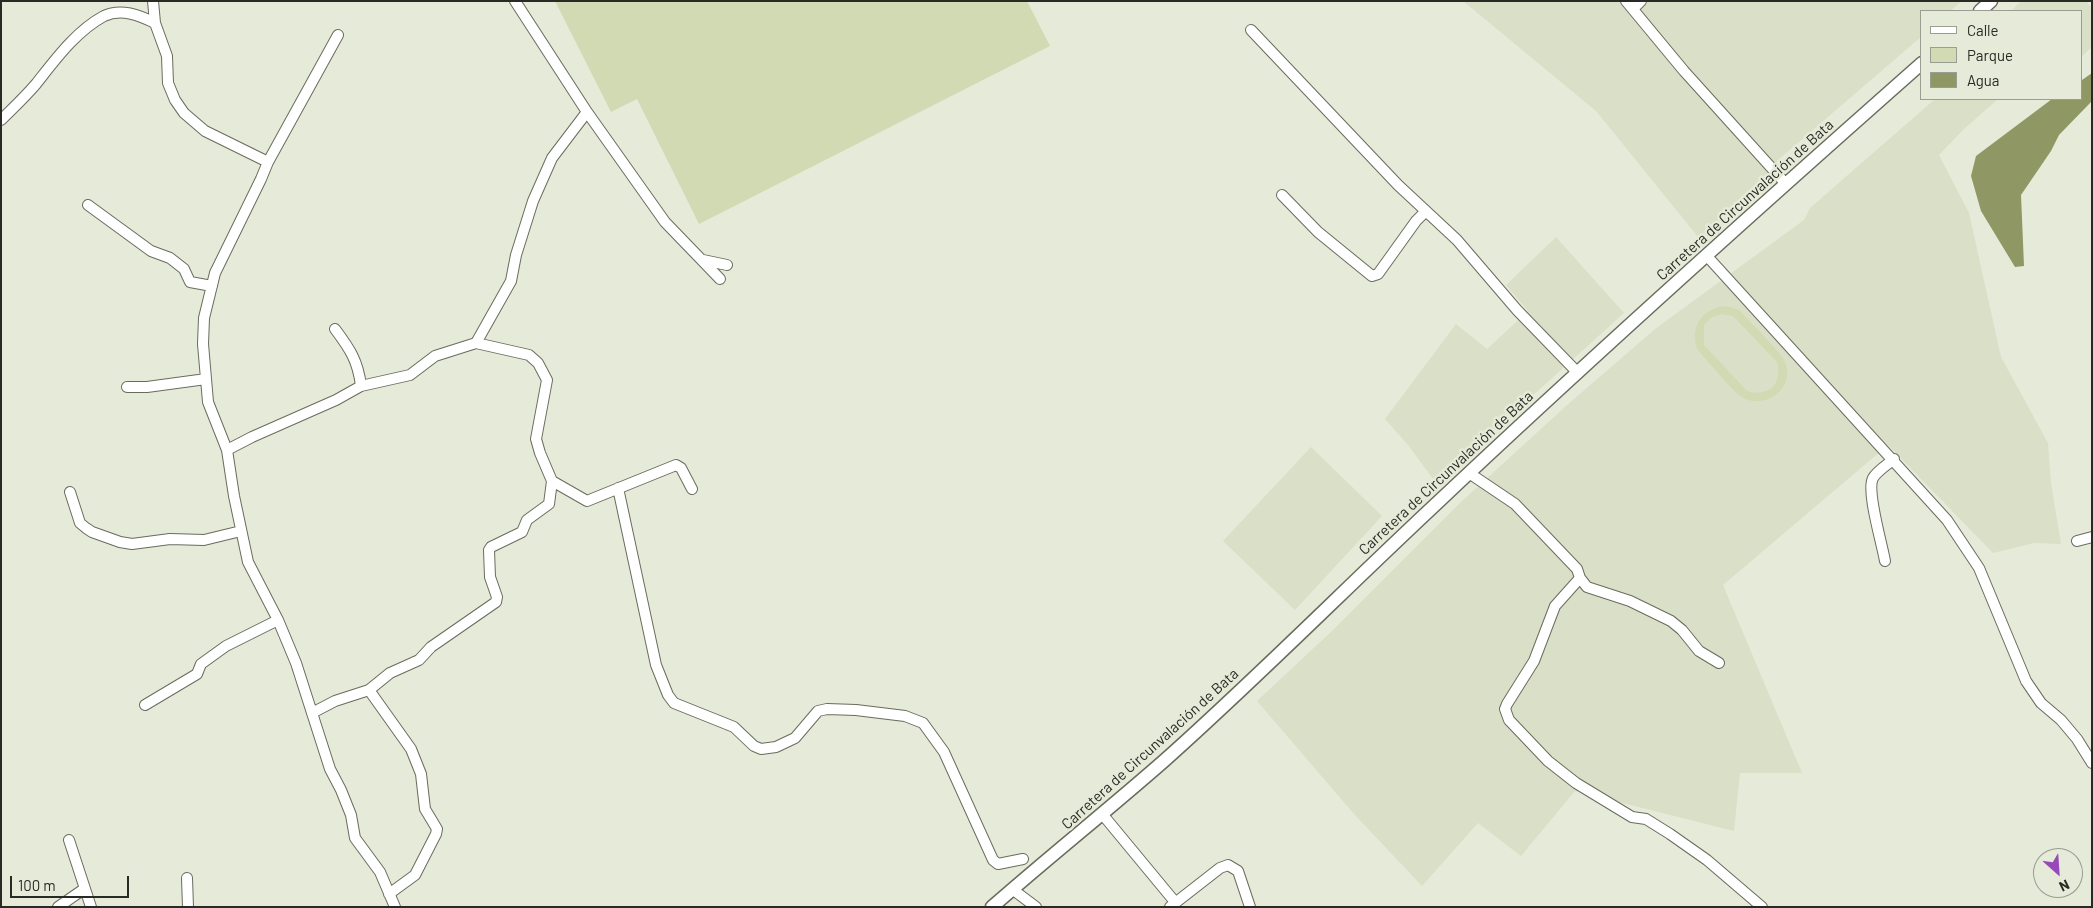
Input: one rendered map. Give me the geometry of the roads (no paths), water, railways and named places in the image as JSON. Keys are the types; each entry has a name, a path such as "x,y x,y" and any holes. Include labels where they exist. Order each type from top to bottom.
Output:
{"main road":[{"path":"1981,10 1991,1"},
{"name":"Carretera de Circunvalación de Bata","path":"992,907 1102,815 1248,684 1469,473 1706,255 1920,65"}],"street":[{"path":"153,1 155,23 167,56 168,83 175,100 184,113 205,131 268,162"},
{"path":"515,1 588,112 665,222 680,240 703,260 720,279"},
{"path":"1641,1 1630,5 1684,71 1786,184"},
{"path":"1,120 34,86 57,57 85,30 105,16 120,13 136,13 155,23"},
{"path":"1251,30 1398,185 1458,240 1516,310 1578,373"},
{"path":"338,35 268,162 215,274 204,318 203,344 209,408 227,450 234,496 248,562 278,620 296,663 330,769 348,806 355,838 380,872 395,907"},
{"path":"476,342 511,281 516,256 534,201 552,158 588,112"},
{"path":"1282,195 1318,232 1372,276 1378,274 1416,221 1426,211"},
{"path":"88,205 151,251 170,258 184,269 190,282 212,286"},
{"path":"1706,255 1947,520 1979,568 2026,681 2041,703 2061,720 2077,739 2092,763"},
{"path":"703,260 727,264"},
{"path":"335,329 354,358 358,368 360,386"},
{"path":"227,450 286,420 336,400 360,386 410,375 435,356 476,342 529,355 538,363 547,380 536,440 552,481 551,495 547,507 527,520 522,532 488,550 490,577 497,597 496,602 431,647 419,660 390,673 369,690 336,701 312,712"},
{"path":"127,387 147,387 206,379"},
{"path":"1885,560 1872,506 1871,484 1876,474 1894,460"},
{"path":"552,481 584,501 676,465 681,468 692,489"},
{"path":"1469,473 1515,504 1577,569 1580,578 1587,587 1630,601 1671,620 1699,651 1719,662"},
{"path":"618,488 656,665 668,695 674,703 734,727 754,746 761,749 776,747 795,738 818,711 827,709 856,710 905,716 923,723 944,752 993,860 998,864 1023,859"},
{"path":"70,492 80,523 92,532 120,542 132,544 170,539 204,540 242,531"},
{"path":"2077,541 2092,537"},
{"path":"1580,578 1555,606 1534,661 1507,704 1505,710 1509,720 1548,761 1576,783 1632,817 1646,819 1670,834 1707,860 1762,907"},
{"path":"145,706 197,674 201,664 226,646 278,620"},
{"path":"369,690 411,749 421,774 426,809 437,829 415,875 389,894"},
{"path":"1102,815 1172,904 1220,868 1228,865 1238,872 1250,907"},
{"path":"69,840 91,907"},
{"path":"187,878 188,907"},
{"path":"58,907 84,889"},
{"path":"1012,889 1036,907"}],"water":[{"path":"2092,73 2092,101 2059,135 2051,151 2021,195 2024,266 2015,267 1981,211 1971,176 1976,156 2051,100 2083,100 2083,79"}]}
